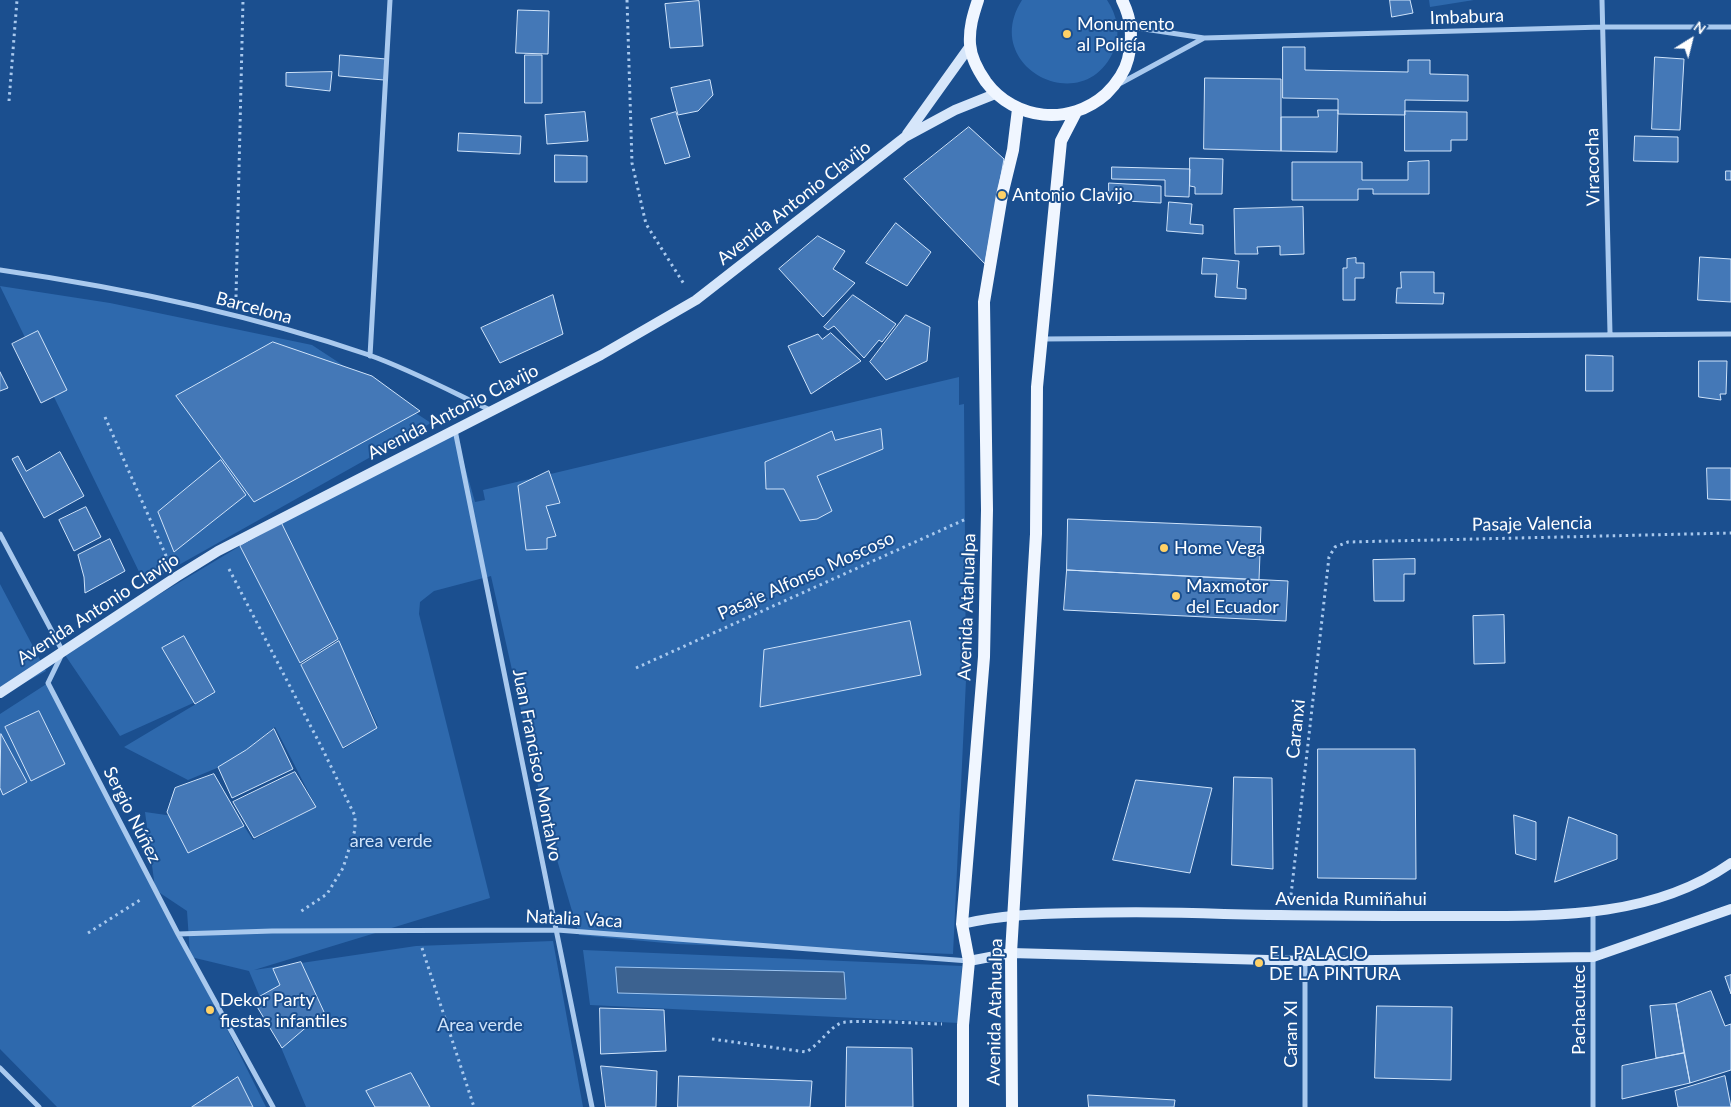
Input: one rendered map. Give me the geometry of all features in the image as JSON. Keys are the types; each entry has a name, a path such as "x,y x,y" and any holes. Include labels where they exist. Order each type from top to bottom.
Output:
{"main road":[{"path":"978,0 971,19 970,46 978,71 995,94 1018,109 1037,115 1057,116 1076,112 1097,102 1114,86 1126,65 1132,42 1130,6 1122,0"},
{"name":"Avenida Antonio Clavijo","path":"905,137 970,46"},
{"name":"Avenida Antonio Clavijo","path":"0,693 218,551 490,410 601,355 696,300 905,137 955,110 995,94"},
{"name":"Avenida Atahualpa","path":"963,1107 964,1025 969,961 962,924 984,657 987,510 984,302 1002,194 1013,150 1018,109"},
{"name":"Avenida Atahualpa","path":"1012,1107 1011,953 1036,534 1037,387 1061,140 1076,112"},
{"name":"Avenida Rumiñahui","path":"962,924 1014,915 1146,912 1288,916 1535,916 1603,912 1675,893 1731,863"},
{"path":"969,961 1011,953 1305,961 1593,957 1731,909"}],"street":[{"path":"370,356 390,0"},
{"name":"Viracocha","path":"1602,0 1610,334"},
{"name":"Imbabura","path":"1131,27 1204,38 1603,27 1731,27"},
{"name":"Imbabura","path":"1114,86 1204,38"},
{"name":"Barcelona","path":"0,270 93,283 236,315 370,356 417,375 490,410"},
{"path":"1042,339 1731,334"},
{"name":"Juan Francisco Montalvo","path":"454,429 592,1107"},
{"path":"0,534 63,652"},
{"name":"Sergio Núñez","path":"63,652 48,683 178,934 273,1107"},
{"name":"Pachacutec","path":"1593,912 1593,1107"},
{"name":"Natalia Vaca","path":"178,934 272,931 557,930 969,961"},
{"name":"Caran XI","path":"1305,961 1305,1107"},
{"path":"0,1068 39,1107"}],"path":[{"path":"9,101 17,0"},
{"path":"236,315 244,0"},
{"path":"627,0 632,163 646,224 673,269 696,300"},
{"path":"105,417 176,577"},
{"name":"Pasaje Alfonso Moscoso","path":"636,668 987,510"},
{"name":"Pasaje Valencia","path":"1335,547 1348,542 1731,533"},
{"name":"Caranxi","path":"1288,916 1329,557 1335,547"},
{"path":"218,551 322,748 355,816 355,830 343,868 327,894 272,931"},
{"path":"88,933 156,890"},
{"path":"416,930 474,1107"},
{"path":"712,1039 806,1052 818,1045 828,1032 842,1022 964,1025"}],"green space":[{"path":"1022,0 1107,0 1117,24 1117,37 1114,50 1100,71 1081,82 1060,83 1041,77 1024,64 1014,46 1012,24"},
{"path":"1429,0 1474,0 1430,7"},
{"path":"0,286 110,303 312,345 431,423 145,584"},
{"path":"959,377 959,405 964,404 966,680 953,954 676,944 579,935 546,822 491,576 434,591 420,602 419,614 490,898 254,970 416,946 553,941 583,1107 306,1107 249,971 191,957 266,1107 57,1107 0,1049 0,714 48,683 155,888 145,812 244,826 253,840 316,807 275,727 246,750 217,768 188,780 124,747 211,695 120,736 63,652 240,546 344,749 378,726 281,522 454,429 475,502 485,500 483,490","holes":["157,891 187,911 190,955"]},
{"path":"0,584 46,671 0,696"},
{"path":"583,950 962,966 959,1023 590,1005"}],"shaded area":[{"path":"616,967 844,972 846,999 618,993"}],"building":[{"path":"1390,0 1410,0 1413,13 1392,17"},
{"path":"699,1 703,46 670,48 665,4"},
{"path":"518,10 549,11 548,54 516,53"},
{"path":"1283,47 1305,47 1305,70 1408,72 1408,60 1430,60 1430,74 1468,75 1468,101 1405,100 1405,115 1338,114 1338,99 1283,98"},
{"path":"340,55 386,59 384,80 339,76"},
{"path":"525,55 542,55 542,103 525,103"},
{"path":"1655,57 1684,59 1680,130 1652,129"},
{"path":"332,72 330,91 286,86 286,73"},
{"path":"1205,78 1281,79 1281,151 1204,149"},
{"path":"710,80 713,95 698,111 678,115 671,88"},
{"path":"1318,110 1338,110 1337,152 1281,151 1281,117 1318,117"},
{"path":"1405,111 1467,112 1467,140 1451,140 1451,151 1405,151"},
{"path":"585,112 588,141 547,144 545,115"},
{"path":"676,112 690,157 665,164 651,119"},
{"path":"969,127 1004,159 985,264 904,179"},
{"path":"459,133 521,136 520,154 458,151"},
{"path":"1635,136 1678,137 1678,162 1634,161"},
{"path":"555,155 587,156 587,182 555,182"},
{"path":"1190,158 1223,159 1222,194 1195,194 1195,187 1190,186"},
{"path":"1429,161 1429,194 1373,194 1373,189 1358,189 1358,200 1292,200 1292,162 1362,162 1362,180 1408,180 1408,162"},
{"path":"1112,167 1190,169 1189,197 1165,196 1165,180 1112,179"},
{"path":"1726,171 1731,171 1731,180 1726,180"},
{"path":"1109,183 1161,186 1161,203 1109,200"},
{"path":"1169,202 1192,204 1190,224 1203,225 1203,234 1167,231"},
{"path":"1303,207 1304,254 1280,255 1280,246 1257,247 1258,254 1235,254 1234,209"},
{"path":"896,223 931,252 907,286 866,263"},
{"path":"818,236 845,251 833,269 855,283 823,317 779,269"},
{"path":"1700,257 1731,259 1731,302 1698,300"},
{"path":"1203,258 1239,261 1237,288 1246,289 1246,299 1215,297 1217,274 1202,274"},
{"path":"1356,258 1356,263 1364,263 1364,278 1355,278 1355,300 1343,300 1343,268 1347,268 1347,259"},
{"path":"1401,272 1434,272 1434,293 1444,293 1443,304 1396,303 1397,288 1401,288"},
{"path":"553,295 563,334 500,363 481,328"},
{"path":"853,295 896,324 882,342 879,340 864,358 834,326 828,330 824,327"},
{"path":"906,315 930,327 927,361 886,380 870,362"},
{"path":"38,331 67,390 41,403 12,344"},
{"path":"831,333 861,361 811,394 788,346 818,334 822,339"},
{"path":"273,342 372,376 420,411 254,502 176,396"},
{"path":"1586,355 1613,356 1613,391 1586,391"},
{"path":"1699,361 1727,361 1726,394 1720,394 1721,400 1699,397"},
{"path":"0,372 8,388 0,391"},
{"path":"881,429 883,449 817,476 832,511 817,519 800,521 784,489 766,489 765,462 832,431 835,440"},
{"path":"60,452 84,496 44,518 12,459 18,456 26,471"},
{"path":"221,460 246,495 174,552 158,512"},
{"path":"1707,468 1731,468 1731,500 1708,499"},
{"path":"549,471 560,503 546,506 556,536 547,538 547,549 526,550 518,486"},
{"path":"86,507 101,537 74,551 59,520"},
{"name":"Home Vega","path":"1068,519 1261,527 1259,580 1067,570"},
{"path":"281,522 338,639 300,663 240,546"},
{"path":"110,539 125,571 85,593 84,577 78,555"},
{"path":"1415,559 1415,574 1404,574 1404,601 1374,601 1373,560"},
{"name":"Maxmotor del Ecuador","path":"1067,570 1288,581 1286,621 1064,610"},
{"path":"1504,615 1505,663 1474,664 1473,616"},
{"path":"910,621 921,675 760,707 764,650"},
{"path":"184,636 215,692 195,704 162,648"},
{"path":"339,641 377,728 343,748 301,665"},
{"path":"39,711 65,764 31,781 5,727"},
{"path":"274,729 293,769 232,798 218,767 246,750"},
{"path":"1,734 27,782 3,795 0,788"},
{"path":"1318,749 1415,749 1416,879 1318,878"},
{"path":"295,772 316,807 254,838 233,802"},
{"path":"214,774 244,826 188,853 167,812 175,788"},
{"path":"1234,777 1272,778 1273,869 1232,865"},
{"path":"1136,780 1212,788 1190,873 1113,860"},
{"path":"1514,815 1536,822 1536,860 1516,854"},
{"path":"1569,817 1617,835 1617,859 1555,882"},
{"path":"301,962 324,1012 282,1048 253,1000 280,985 273,969"},
{"path":"1731,975 1731,994 1725,977"},
{"path":"1711,991 1725,1026 1731,1024 1731,1070 1690,1083 1676,1004"},
{"path":"1676,1004 1684,1053 1656,1058 1650,1006"},
{"path":"1377,1006 1452,1007 1451,1080 1375,1078"},
{"path":"600,1008 664,1010 666,1051 601,1054"},
{"path":"847,1047 912,1048 913,1107 846,1107"},
{"path":"1684,1053 1690,1083 1622,1099 1622,1066"},
{"path":"601,1066 657,1071 656,1107 606,1107"},
{"path":"411,1073 430,1107 375,1107 366,1091"},
{"path":"679,1076 812,1081 810,1107 678,1107"},
{"path":"1725,1076 1731,1107 1678,1107 1675,1091"},
{"path":"238,1077 253,1107 192,1107"},
{"path":"1088,1095 1175,1100 1174,1107 1089,1107"}],"place":[{"name":"Monumento al Policía","path":"1067,34"},
{"name":"Antonio Clavijo","path":"1002,195"},
{"name":"Home Vega","path":"1164,548"},
{"name":"Maxmotor del Ecuador","path":"1176,596"},
{"name":"EL PALACIO DE LA PINTURA","path":"1259,963"},
{"name":"Dekor Party fiestas infantiles","path":"210,1010"}],"park label":[{"name":"area verde","path":"391,841"},
{"name":"Area verde","path":"480,1025"}]}
